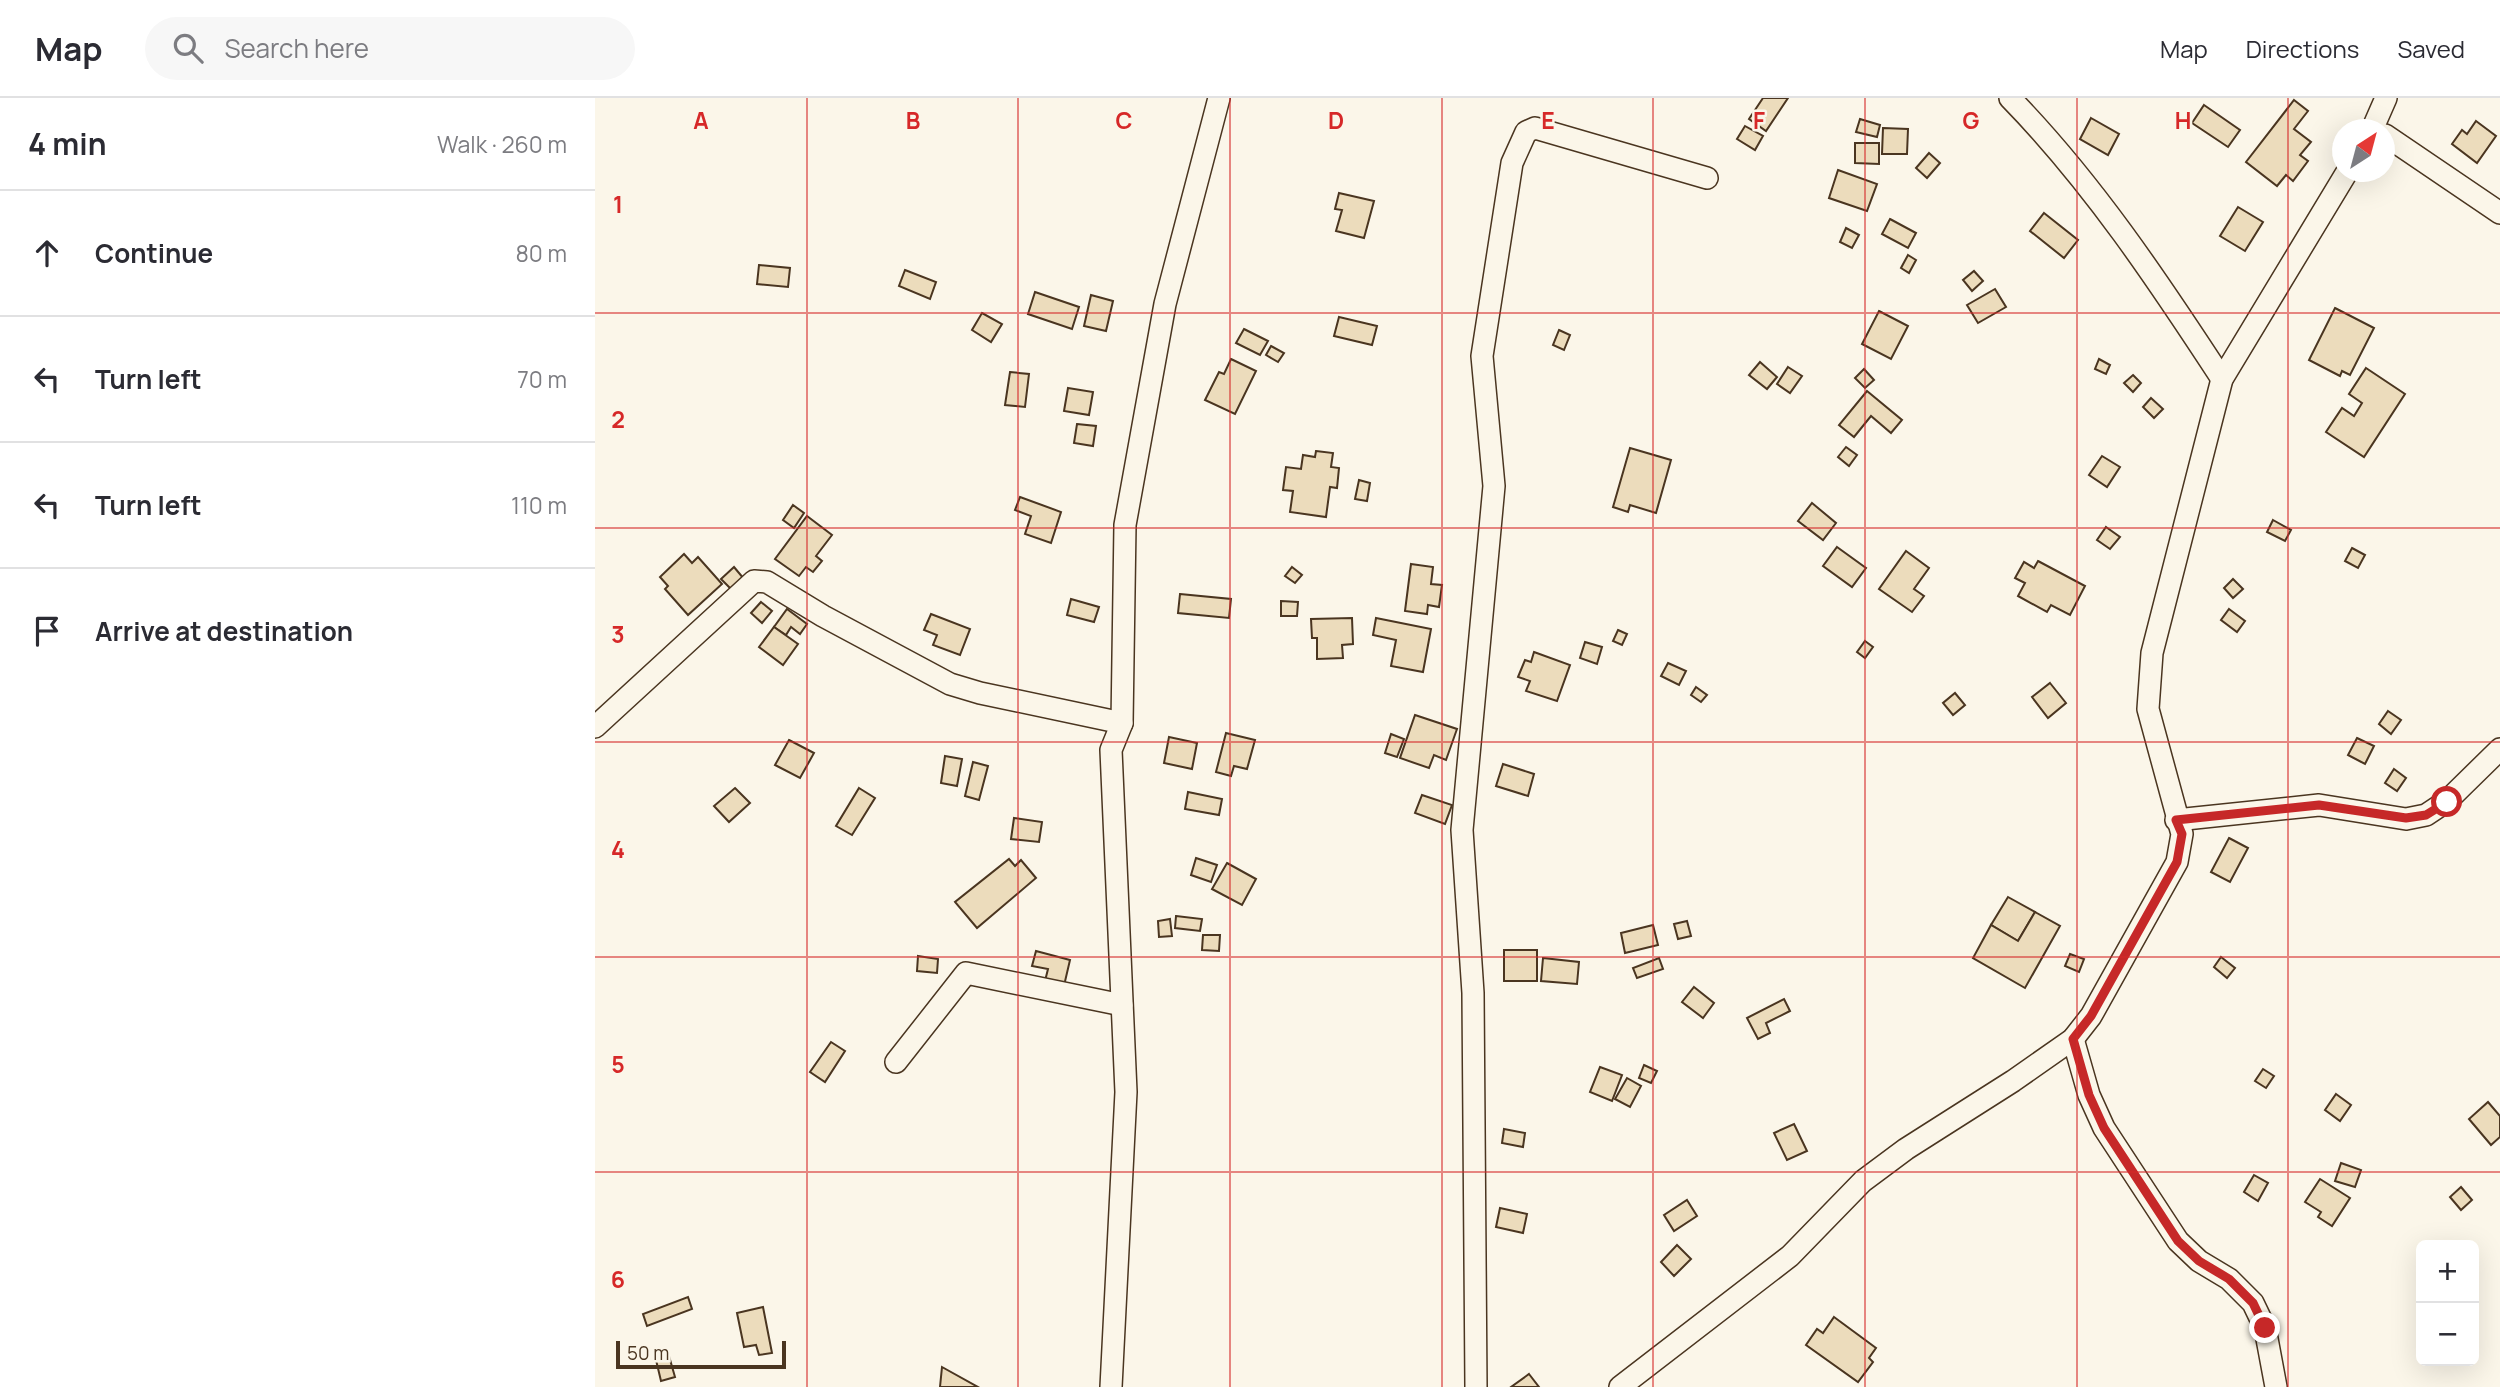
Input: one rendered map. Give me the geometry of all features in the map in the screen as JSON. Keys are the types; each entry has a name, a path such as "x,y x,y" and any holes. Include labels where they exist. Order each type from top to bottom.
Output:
{"street":[{"path":"1111,1387 1126,1092 1111,750 1122,723 1125,525 1165,304 1219,98"},
{"path":"2010,98 2046,135 2155,276 2222,379"},
{"path":"2380,119 2386,98"},
{"path":"1476,1387 1472,993 1462,830 1494,486 1482,356 1512,163 1526,132 1535,128 1707,178"},
{"path":"2395,142 2500,213"},
{"path":"1621,1387 1790,1256 1863,1181 1906,1149 2073,1039 2091,1016 2177,862 2182,834 2176,820 2148,709 2152,653 2222,379 2341,182"},
{"path":"595,727 754,581 767,582 823,616 950,684 980,693 1122,723"},
{"path":"2176,820 2319,805 2406,818 2426,815 2447,802 2500,749"},
{"path":"896,1062 966,973 1122,1005"},
{"path":"2073,1039 2089,1095 2104,1128 2178,1241 2199,1261 2229,1279 2253,1303 2265,1328 2276,1387"}],"building":[{"path":"1763,98 1788,98 1766,131 1749,119"},
{"path":"2294,100 2308,111 2294,129 2311,142 2300,155 2308,161 2293,181 2286,175 2277,186 2246,162"},
{"path":"2204,105 2240,130 2228,147 2192,123"},
{"path":"2091,118 2119,134 2108,155 2080,139"},
{"path":"1860,119 1880,125 1877,137 1856,132"},
{"path":"2476,121 2496,136 2477,163 2452,144 2462,130 2467,134"},
{"path":"1745,126 1763,136 1755,150 1737,139"},
{"path":"1883,128 1908,129 1907,154 1882,154"},
{"path":"1855,143 1879,143 1879,164 1855,163"},
{"path":"1929,153 1940,163 1927,178 1916,168"},
{"path":"1838,170 1877,184 1867,211 1829,198"},
{"path":"1339,193 1374,201 1364,238 1336,231 1342,210 1335,209"},
{"path":"2238,207 2263,222 2245,251 2220,236"},
{"path":"2044,213 2078,240 2064,258 2030,231"},
{"path":"1890,219 1916,233 1908,248 1882,234"},
{"path":"1846,228 1859,235 1852,248 1840,242"},
{"path":"1908,255 1916,260 1909,273 1901,268"},
{"path":"759,265 790,268 788,287 757,284"},
{"path":"905,270 936,282 930,299 899,286"},
{"path":"1974,271 1983,281 1972,291 1963,280"},
{"path":"1995,289 2006,307 1978,323 1967,305"},
{"path":"1035,292 1079,307 1072,329 1028,314"},
{"path":"1091,295 1113,301 1106,331 1084,326"},
{"path":"2335,308 2374,328 2350,375 2342,371 2340,376 2309,360"},
{"path":"1879,311 1908,326 1891,359 1862,344"},
{"path":"982,313 1002,324 991,342 972,330"},
{"path":"1339,317 1377,326 1372,345 1334,336"},
{"path":"1244,329 1268,341 1260,355 1236,343"},
{"path":"1559,330 1570,335 1564,350 1553,345"},
{"path":"1271,346 1284,353 1278,362 1266,355"},
{"path":"1231,359 1256,371 1235,414 1205,400 1219,372 1224,374"},
{"path":"2099,359 2110,365 2106,374 2095,369"},
{"path":"1760,362 1777,377 1767,389 1749,375"},
{"path":"1788,367 1802,376 1790,393 1777,384"},
{"path":"2366,368 2405,394 2364,457 2326,432 2342,408 2354,416 2362,403 2349,394"},
{"path":"1864,369 1874,380 1865,388 1855,378"},
{"path":"1010,372 1029,374 1025,407 1005,405"},
{"path":"2133,375 2141,383 2133,392 2124,383"},
{"path":"1068,388 1093,392 1089,415 1064,411"},
{"path":"1867,391 1902,420 1891,433 1871,416 1854,437 1839,425"},
{"path":"2151,398 2163,409 2154,418 2143,407"},
{"path":"1077,424 1096,426 1093,446 1074,443"},
{"path":"1846,447 1857,455 1849,466 1838,457"},
{"path":"1630,448 1671,460 1656,513 1630,505 1628,512 1613,507"},
{"path":"1316,451 1333,453 1331,467 1339,468 1337,488 1330,487 1326,517 1290,512 1293,491 1283,490 1286,467 1301,469 1303,455 1315,457"},
{"path":"2102,456 2120,467 2107,487 2089,475"},
{"path":"1359,480 1370,483 1367,501 1355,499"},
{"path":"1020,497 1061,512 1051,543 1025,534 1031,516 1015,510"},
{"path":"1812,503 1836,523 1823,540 1798,521"},
{"path":"793,505 804,513 794,528 783,520"},
{"path":"807,516 832,535 816,556 822,561 813,572 806,567 799,576 775,559"},
{"path":"2273,520 2291,530 2285,541 2267,532"},
{"path":"2106,527 2120,537 2110,549 2097,540"},
{"path":"1837,547 1866,568 1852,587 1823,566"},
{"path":"2352,548 2365,555 2358,568 2345,561"},
{"path":"1906,551 1929,568 1914,589 1924,596 1912,612 1879,589"},
{"path":"684,554 692,563 698,557 722,584 688,615 665,589 668,586 660,577"},
{"path":"2038,561 2085,586 2070,615 2051,605 2047,612 2018,596 2025,583 2015,578 2024,562 2034,568"},
{"path":"1411,564 1433,567 1431,584 1442,585 1439,607 1428,605 1427,614 1405,611"},
{"path":"734,567 744,579 732,590 721,579"},
{"path":"1292,567 1302,575 1295,583 1285,576"},
{"path":"2233,579 2243,589 2233,598 2224,588"},
{"path":"1180,594 1231,599 1229,618 1178,613"},
{"path":"1071,599 1099,607 1094,622 1067,615"},
{"path":"1281,601 1298,602 1297,616 1281,616"},
{"path":"761,602 772,611 762,623 751,613"},
{"path":"787,609 807,624 800,634 791,627 786,635 774,627"},
{"path":"2229,609 2245,621 2237,632 2221,620"},
{"path":"931,614 970,629 960,655 933,645 937,635 924,630"},
{"path":"1352,618 1353,644 1342,645 1343,658 1317,659 1317,638 1312,638 1311,619"},
{"path":"1376,618 1431,629 1423,672 1391,666 1396,640 1373,635"},
{"path":"774,627 798,644 783,665 759,647"},
{"path":"1618,630 1627,634 1622,645 1613,641"},
{"path":"1865,641 1873,647 1865,658 1857,652"},
{"path":"1585,642 1602,647 1597,664 1580,658"},
{"path":"1534,652 1570,665 1557,701 1526,691 1530,681 1518,677 1525,660 1531,662"},
{"path":"1668,663 1686,671 1679,685 1661,676"},
{"path":"2050,683 2066,703 2048,718 2032,697"},
{"path":"1696,687 1707,695 1701,702 1691,695"},
{"path":"1955,693 1965,705 1953,715 1943,703"},
{"path":"2388,711 2401,720 2391,734 2379,724"},
{"path":"1415,715 1457,729 1446,760 1434,755 1429,768 1400,758"},
{"path":"1226,733 1255,740 1247,769 1234,766 1231,776 1216,772"},
{"path":"1391,734 1404,739 1397,757 1385,753"},
{"path":"1169,737 1197,743 1192,769 1164,763"},
{"path":"2357,738 2374,746 2365,764 2348,755"},
{"path":"789,740 814,753 800,778 775,765"},
{"path":"945,756 962,759 957,786 941,783"},
{"path":"973,762 988,766 979,800 965,796"},
{"path":"1503,764 1534,774 1528,796 1496,786"},
{"path":"2394,769 2406,778 2397,791 2385,783"},
{"path":"735,788 750,803 729,822 714,806"},
{"path":"859,788 875,798 852,835 836,826"},
{"path":"1188,792 1222,799 1219,815 1185,809"},
{"path":"1422,795 1452,805 1445,824 1415,813"},
{"path":"1014,818 1042,822 1039,842 1011,839"},
{"path":"2229,838 2248,848 2230,882 2211,872"},
{"path":"1196,858 1217,865 1211,882 1191,875"},
{"path":"1009,859 1015,866 1021,860 1036,878 977,928 955,902"},
{"path":"1227,863 1256,879 1242,905 1212,889"},
{"path":"2008,897 2035,912 2018,941 1991,925"},
{"path":"2035,912 2060,926 2025,988 1973,958 1991,925 2018,941"},
{"path":"1176,916 1202,919 1200,931 1175,928"},
{"path":"1170,919 1172,936 1159,937 1158,921"},
{"path":"1687,921 1691,936 1678,939 1674,924"},
{"path":"1653,925 1658,945 1625,953 1621,933"},
{"path":"1203,935 1220,935 1219,951 1202,950"},
{"path":"1504,950 1537,950 1537,981 1504,981"},
{"path":"1036,951 1070,960 1063,990 1044,985 1048,969 1032,966"},
{"path":"2070,954 2084,959 2079,972 2065,966"},
{"path":"918,956 938,959 937,973 917,971"},
{"path":"2221,957 2235,968 2227,978 2214,967"},
{"path":"1543,958 1579,962 1577,984 1541,981"},
{"path":"1659,958 1663,969 1637,978 1633,968"},
{"path":"1694,987 1714,1003 1703,1018 1682,1002"},
{"path":"1784,999 1790,1011 1766,1023 1770,1033 1758,1039 1747,1018"},
{"path":"831,1042 845,1051 825,1082 810,1072"},
{"path":"1644,1065 1657,1071 1651,1083 1639,1078"},
{"path":"1600,1067 1622,1075 1612,1101 1590,1092"},
{"path":"2263,1069 2274,1076 2266,1088 2255,1081"},
{"path":"1627,1078 1641,1086 1630,1107 1615,1099"},
{"path":"2336,1094 2351,1105 2340,1121 2325,1110"},
{"path":"2488,1102 2500,1116 2500,1137 2491,1145 2469,1119"},
{"path":"1794,1124 1807,1151 1787,1160 1774,1133"},
{"path":"1504,1129 1525,1133 1523,1147 1502,1143"},
{"path":"2341,1163 2361,1170 2355,1187 2335,1181"},
{"path":"2254,1175 2268,1183 2258,1201 2244,1192"},
{"path":"2320,1179 2350,1198 2332,1226 2318,1217 2321,1212 2305,1202"},
{"path":"2461,1187 2472,1200 2461,1210 2450,1197"},
{"path":"1687,1200 1697,1216 1674,1231 1664,1215"},
{"path":"1500,1208 1527,1214 1523,1233 1496,1227"},
{"path":"1677,1245 1691,1259 1674,1276 1661,1262"},
{"path":"688,1297 692,1309 647,1326 643,1314"},
{"path":"763,1307 772,1353 759,1355 756,1345 744,1347 737,1313"},
{"path":"1834,1317 1876,1348 1869,1358 1873,1362 1858,1382 1806,1345 1817,1329 1823,1333"},
{"path":"669,1356 675,1377 661,1381 656,1360"},
{"path":"942,1367 978,1387 940,1387"},
{"path":"1529,1374 1539,1387 1511,1387"}],"route":[{"path":"2265,1328 2253,1303 2229,1279 2199,1261 2178,1241 2104,1128 2089,1095 2073,1039 2091,1016 2177,862 2182,834 2176,820 2319,805 2406,818 2426,815 2447,802"}]}
